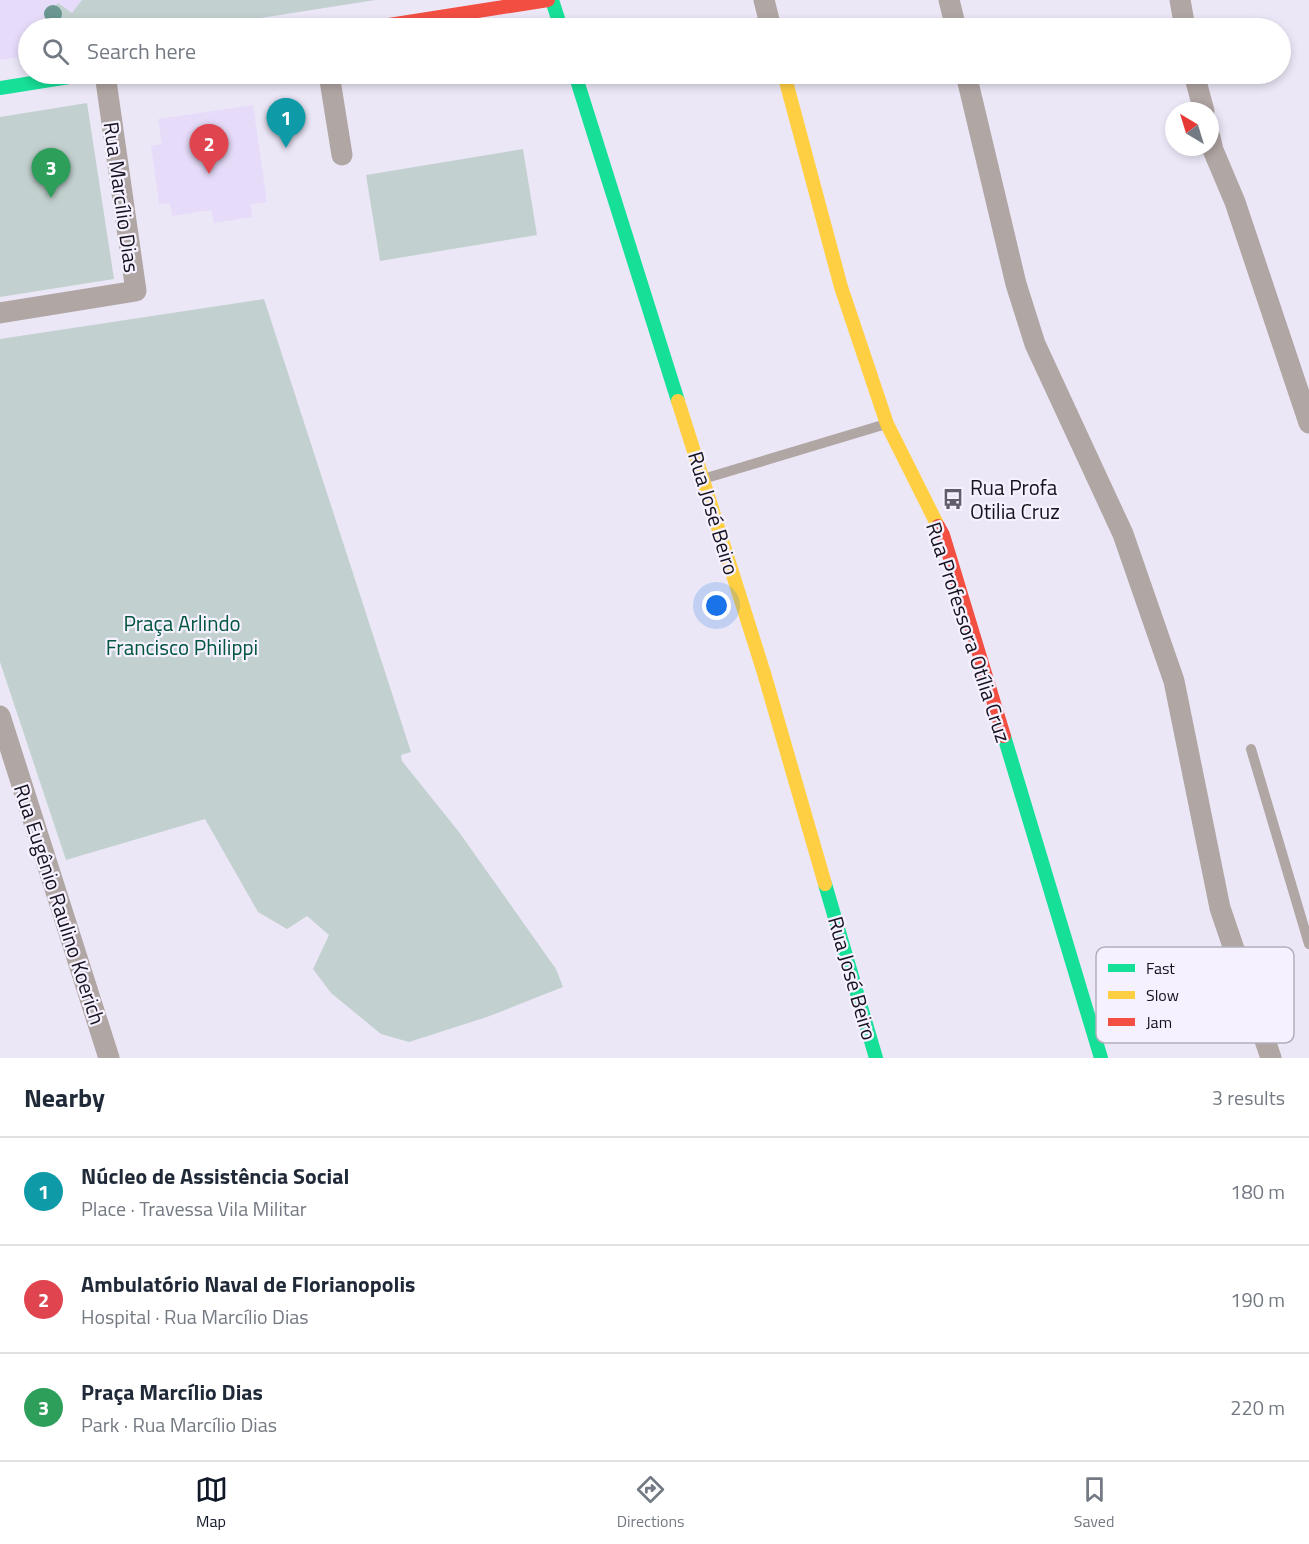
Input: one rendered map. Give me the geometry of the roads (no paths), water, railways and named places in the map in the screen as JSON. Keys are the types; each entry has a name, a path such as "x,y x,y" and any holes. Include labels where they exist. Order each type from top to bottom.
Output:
{"street":[{"path":"434,18 550,0 557,18"},
{"path":"764,0 768,18"},
{"path":"949,0 954,18"},
{"path":"1180,0 1183,18"},
{"path":"0,88 25,84"},
{"name":"Rua Marcílio Dias","path":"0,313 136,291 106,84"},
{"path":"331,84 342,155"},
{"name":"Rua José Beiro","path":"578,84 764,673 876,1058"},
{"name":"Rua Professora Otília Cruz","path":"787,84 841,287 887,424 943,535 1096,1041"},
{"path":"968,84 1016,284 1035,344 1123,534 1174,681 1220,908 1233,947"},
{"path":"1196,84 1201,102"},
{"path":"1216,156 1235,202 1309,423"},
{"name":"Rua Eugênio Raulino Koerich","path":"0,716 109,1058"},
{"name":"Rua Professora Otília Cruz","path":"1096,1043 1101,1058"},
{"path":"1266,1043 1271,1058"}],"lane":[{"path":"703,479 887,424"},
{"path":"1251,749 1309,944"}],"place":[{"name":"Núcleo de Assistência Social","path":"286,148"},
{"name":"Ambulatório Naval de Florianopolis","path":"209,174"},
{"name":"Praça Marcílio Dias","path":"51,198"},
{"name":"Rua Profa Otilia Cruz","path":"953,499"}],"park label":[{"name":"Praça Arlindo Francisco Philippi","path":"182,635"}]}
